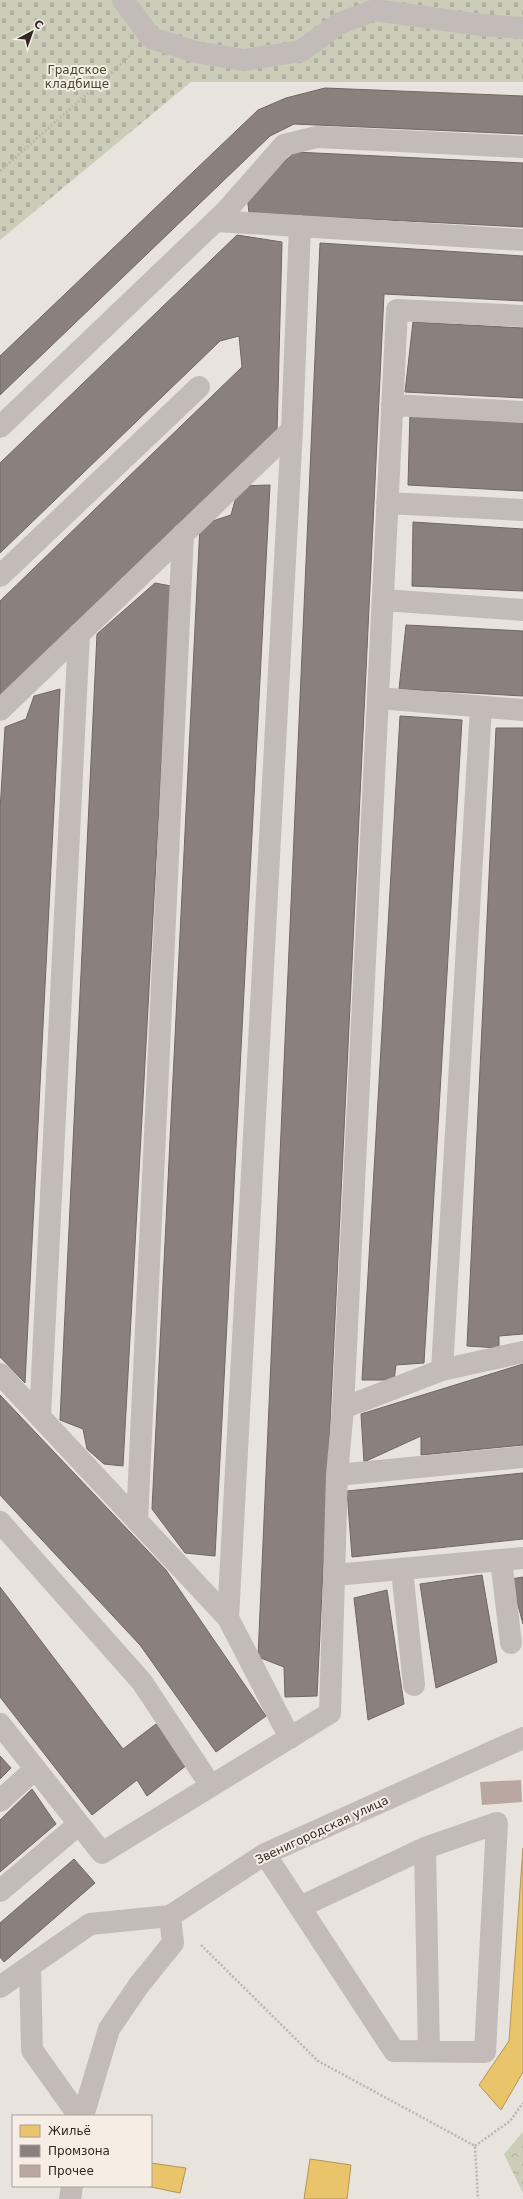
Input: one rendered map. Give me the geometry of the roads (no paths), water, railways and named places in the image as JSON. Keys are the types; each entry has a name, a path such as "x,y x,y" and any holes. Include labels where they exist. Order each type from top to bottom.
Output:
{"street":[{"path":"123,0 151,38 196,52 244,60 301,51 338,24 375,10 481,25 523,28"},
{"path":"0,427 217,221 284,145 317,137 523,147"},
{"path":"217,221 523,240"},
{"path":"228,1618 292,430 300,226"},
{"path":"0,1724 102,1853 330,1713 337,1475 343,1408 396,310 523,316"},
{"path":"0,576 199,387"},
{"path":"392,405 523,412"},
{"path":"0,710 292,430"},
{"path":"387,503 523,510"},
{"path":"137,1521 183,534"},
{"path":"383,600 523,610"},
{"path":"40,1417 79,634"},
{"path":"378,698 523,710"},
{"path":"442,1370 481,707"},
{"path":"343,1408 442,1370 523,1352"},
{"path":"0,1374 228,1618 290,1738"},
{"path":"337,1475 523,1457"},
{"path":"0,1522 142,1682 212,1786"},
{"path":"334,1575 523,1558"},
{"path":"502,1560 511,1643"},
{"path":"402,1570 414,1685"},
{"name":"Звенигородская улица","path":"0,1987 90,1924 170,1916 265,1854 523,1738"},
{"path":"0,1802 35,1769"},
{"path":"265,1854 394,2051 485,2052 497,1823 425,1848 300,1907"},
{"path":"0,1891 79,1824"},
{"path":"425,1848 429,2051"},
{"path":"83,2115 108,2029 173,1943 170,1916"},
{"path":"30,1966 32,2050 78,2115"},
{"path":"70,2199 72,2187"}],"park label":[{"name":"Градское кладбище","path":"77,77"}]}
